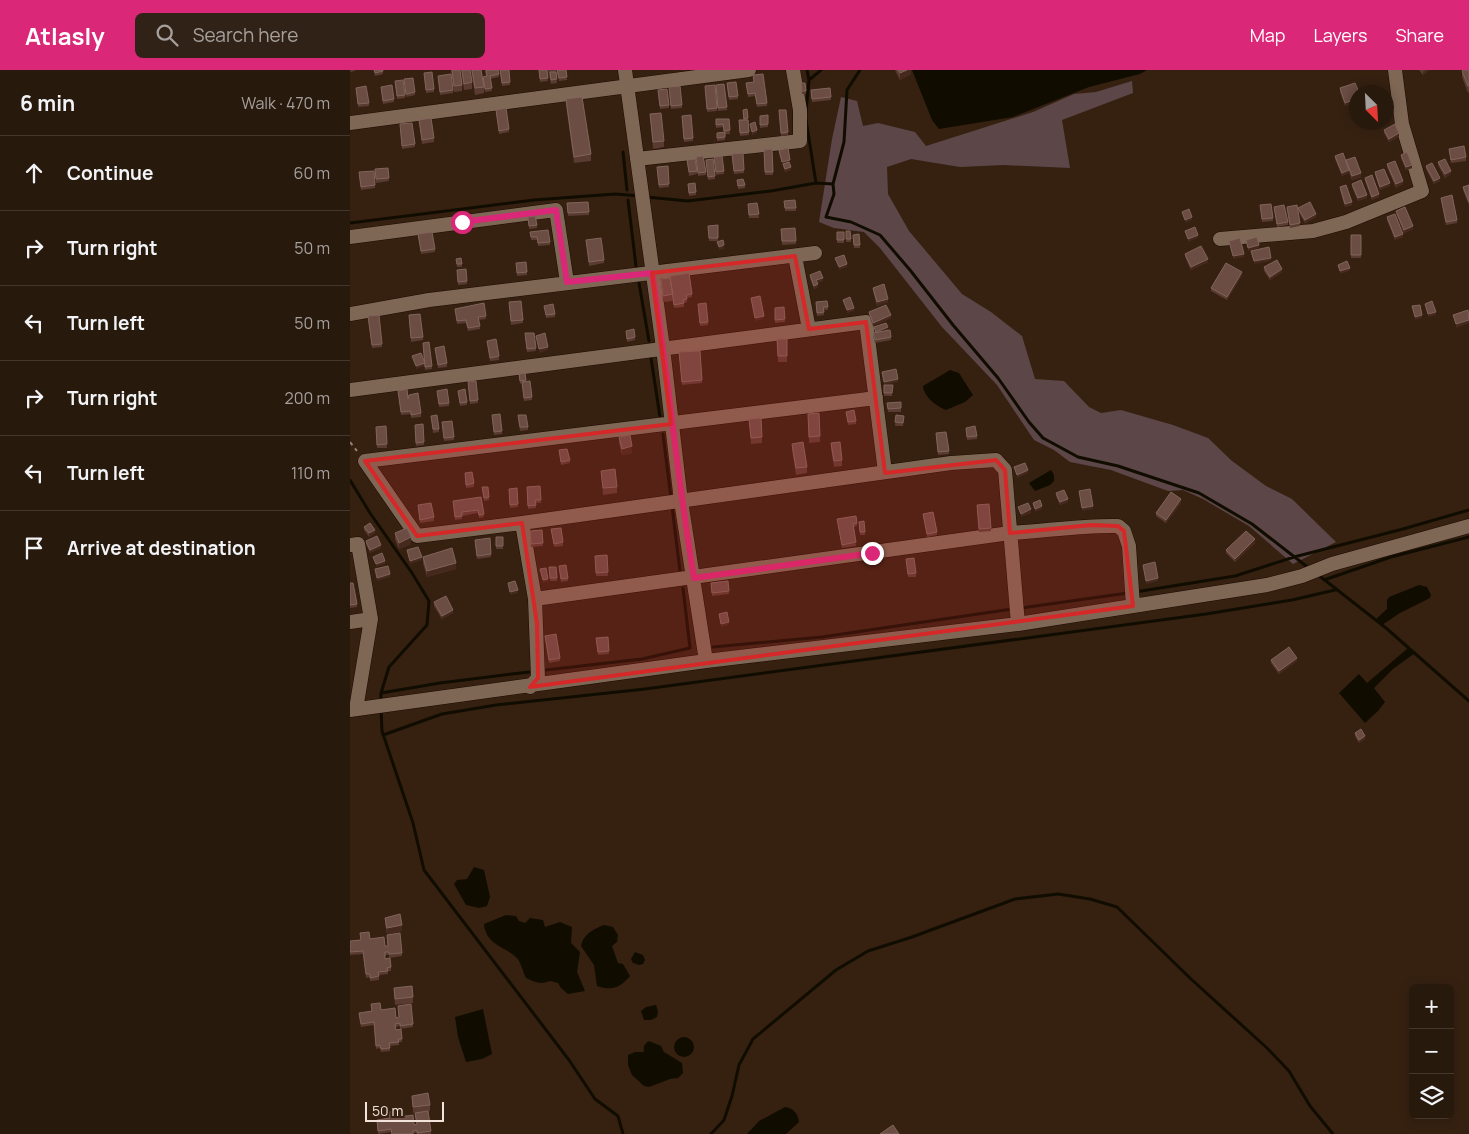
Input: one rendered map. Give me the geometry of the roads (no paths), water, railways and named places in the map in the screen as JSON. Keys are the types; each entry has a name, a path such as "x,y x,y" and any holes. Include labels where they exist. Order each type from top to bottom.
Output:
{"street":[{"path":"625,70 663,348 681,501 706,661"},
{"path":"350,122 749,70"},
{"path":"637,159 800,141 800,110 792,70"},
{"path":"1220,239 1313,231 1346,222 1422,191 1402,124 1395,70"},
{"path":"350,237 556,210 567,282"},
{"path":"350,314 429,300 815,253"},
{"path":"795,256 809,329"},
{"path":"350,390 866,322 885,472"},
{"path":"876,398 365,461 417,536 951,463 996,460 1005,470 1018,624"},
{"path":"522,523 535,599 538,678 530,686"},
{"path":"535,599 1010,533 1053,531 1092,525 1118,526 1124,532 1128,546 1133,606"},
{"path":"350,545 358,544 371,620 357,709 706,661 1018,624 1267,585 1302,576 1332,564 1469,526"},
{"path":"350,622 371,620"}],"waterway":[{"path":"806,112 809,80 807,70"},
{"path":"809,80 821,70"},
{"path":"833,184 844,142 847,90 860,70"},
{"path":"806,120 816,183 833,184 834,194 826,217 851,222 880,235 998,378 1029,422 1043,438 1078,457 1118,466 1199,493 1252,524 1310,569"},
{"path":"623,152 627,190"},
{"path":"646,197 688,201 771,191 816,183"},
{"path":"350,223 534,200 615,194 640,196"},
{"path":"628,200 636,266"},
{"path":"639,283 649,341"},
{"path":"651,358 660,417"},
{"path":"663,434 671,498"},
{"path":"350,480 429,601 427,625 389,667 381,693 381,702"},
{"path":"672,506 680,571"},
{"path":"1135,592 1235,576 1294,557 1469,510"},
{"path":"1324,580 1391,557 1469,537"},
{"path":"1317,574 1386,628 1469,701"},
{"path":"546,670 642,659 690,648 683,588"},
{"path":"383,735 442,714 496,705 645,689 1206,614 1292,600 1335,590"},
{"path":"1021,608 1128,593"},
{"path":"713,647 822,637 1012,609"},
{"path":"381,693 440,683 529,672"},
{"path":"381,709 382,731 413,823 424,870 569,1060 595,1099 618,1116 623,1134"},
{"path":"711,1134 724,1120 739,1065 753,1039 836,970 868,951 1015,899 1058,894 1090,899 1117,907 1289,1071 1310,1106 1333,1134"}]}
